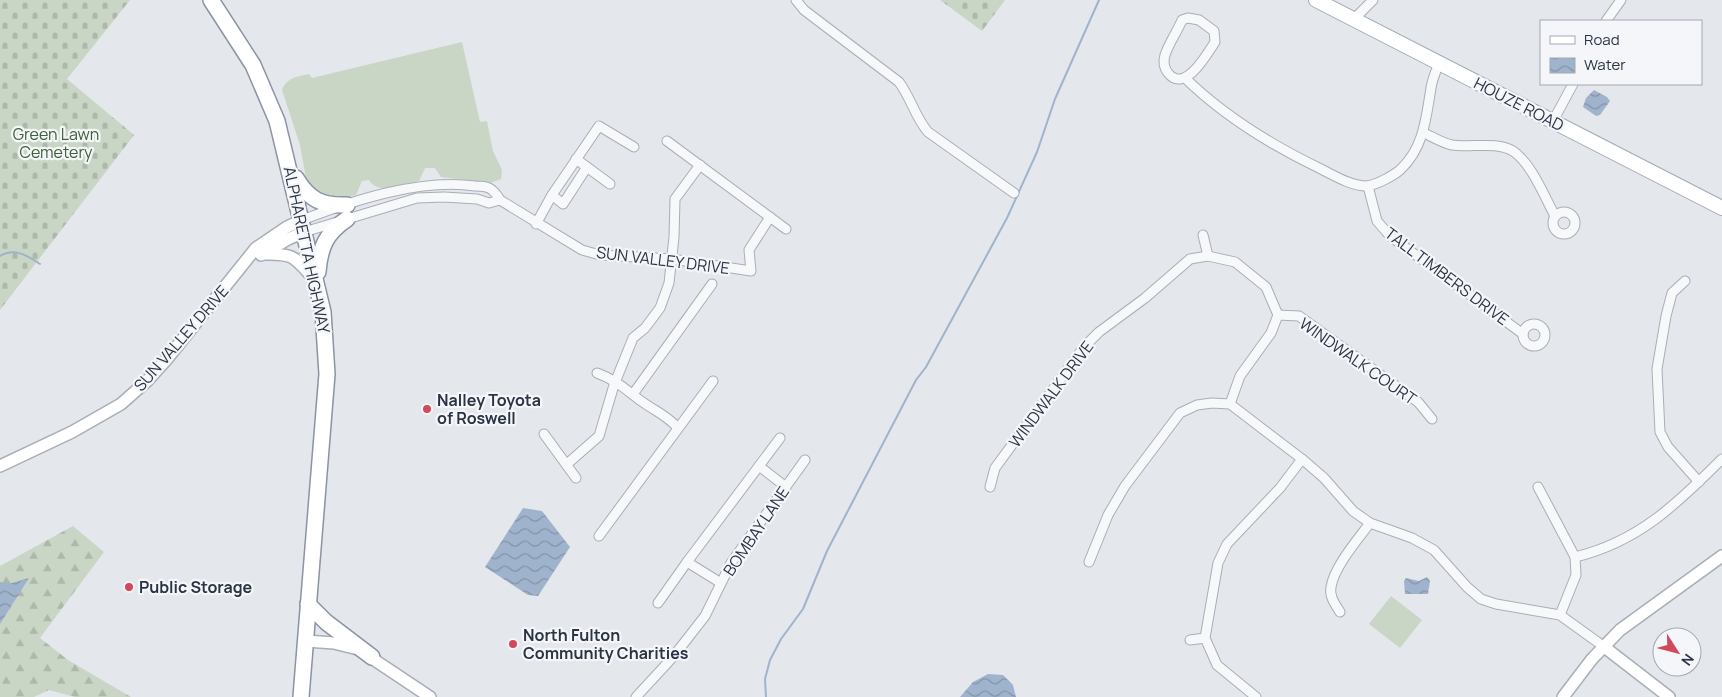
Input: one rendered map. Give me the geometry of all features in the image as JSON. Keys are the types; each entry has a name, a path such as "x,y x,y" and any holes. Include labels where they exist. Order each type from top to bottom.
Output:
{"highway":[{"name":"ALPHARETTA HIGHWAY","path":"211,0 253,65 277,121 317,283 325,325 327,373 301,697"},
{"path":"287,158 300,186 312,199 347,212 323,243 317,283"},
{"path":"308,604 326,622 372,657"}],"main road":[{"name":"HOUZE ROAD","path":"1316,0 1722,208"}],"street":[{"path":"796,0 804,10 899,82 907,92 919,121 928,132 1014,193"},
{"path":"1354,19 1373,0"},
{"path":"1607,20 1621,0"},
{"path":"1185,78 1197,67 1215,42 1214,31 1199,20 1188,18 1182,20 1165,56 1164,65 1171,77 1185,78 1198,91 1260,138 1346,182 1368,186 1401,170 1414,152 1424,132 1428,117 1431,86 1439,63"},
{"path":"1552,121 1572,85"},
{"path":"536,224 552,195 599,126 634,147"},
{"path":"1424,132 1449,145 1470,148 1496,146 1514,152 1528,168 1555,216"},
{"path":"668,141 786,229"},
{"path":"576,159 610,184"},
{"path":"567,464 599,436 616,380 633,338 660,308 669,283 675,199 700,165"},
{"path":"552,195 563,204 588,167"},
{"name":"SUN VALLEY DRIVE","path":"0,466 80,428 128,398 166,360 250,258 256,248 266,241 303,226 417,187 445,184 488,187 494,191 500,200 536,224 582,250 600,255 672,259 751,271 749,250 770,217"},
{"name":"TALL TIMBERS DRIVE","path":"1368,186 1377,221 1390,236 1523,334"},
{"name":"SUN VALLEY DRIVE","path":"250,258 262,254 303,226 347,212 417,198 477,199 489,203 500,200"},
{"path":"1203,235 1208,256 1235,262 1266,287 1278,314 1271,334 1240,376 1230,404"},
{"path":"262,254 293,257 304,265 317,283"},
{"name":"WINDWALK DRIVE","path":"990,487 995,468 1084,347 1099,332 1145,298 1190,259 1208,256"},
{"path":"1685,281 1672,293 1658,360 1660,432 1668,447 1699,482"},
{"path":"633,394 712,284"},
{"name":"WINDWALK COURT","path":"1278,314 1299,316 1418,402 1432,419"},
{"path":"597,373 616,380 647,405 667,415 678,428"},
{"path":"600,536 713,381"},
{"path":"1089,562 1108,515 1126,486 1180,413 1197,405 1212,403 1230,404 1324,478 1353,511 1370,523 1412,538 1434,550 1467,587 1481,599 1496,604 1560,615 1668,697"},
{"path":"544,434 576,478"},
{"path":"658,603 780,438"},
{"path":"1256,697 1216,665 1205,638 1218,563 1227,544 1280,488 1302,459"},
{"path":"1575,557 1600,551 1624,541 1644,528 1699,482 1722,459"},
{"name":"BOMBAY LANE","path":"637,697 673,658 705,616 731,563 805,460"},
{"path":"759,466 786,487"},
{"path":"1538,487 1575,557 1576,575 1560,615"},
{"path":"1340,612 1332,599 1331,587 1338,569 1370,523"},
{"path":"1563,697 1603,646 1620,630 1722,556"},
{"path":"687,562 721,583"},
{"path":"1190,640 1205,638"},
{"path":"306,641 347,645 372,657 430,697"}],"green space":[{"name":"Green Lawn Cemetery","path":"0,0 130,0 67,79 134,135 0,310"},
{"path":"940,0 1005,0 982,31"},
{"path":"462,42 480,122 487,121 493,151 502,170 501,179 490,183 441,177 435,168 425,168 419,181 385,188 373,185 369,180 362,181 356,195 329,201 308,190 300,145 282,90 287,82 300,76 309,74 312,78"},
{"path":"73,526 104,552 40,638 68,660 131,697 75,697 49,690 34,697 0,697 0,566"},
{"path":"1391,596 1422,620 1400,648 1369,624"}],"water":[{"path":"1594,90 1607,97 1610,101 1600,115 1596,116 1583,107 1586,98"},
{"path":"523,508 542,511 570,547 538,596 528,595 485,567"},
{"path":"1427,577 1430,581 1428,594 1405,594 1404,581 1406,578 1419,581"},
{"path":"29,578 0,624 0,582 12,583"},
{"path":"988,674 1003,675 1013,685 1016,697 960,697 973,682"}],"waterway":[{"path":"766,697 765,679 770,660 781,639 803,609 827,551 916,380 926,367 1007,218 1037,152 1055,99 1099,0"},
{"path":"0,256 5,253 16,252 40,264"}],"place":[{"name":"Nalley Toyota of Roswell","path":"427,409"},
{"name":"Public Storage","path":"129,587"},
{"name":"North Fulton Community Charities","path":"513,644"}]}
